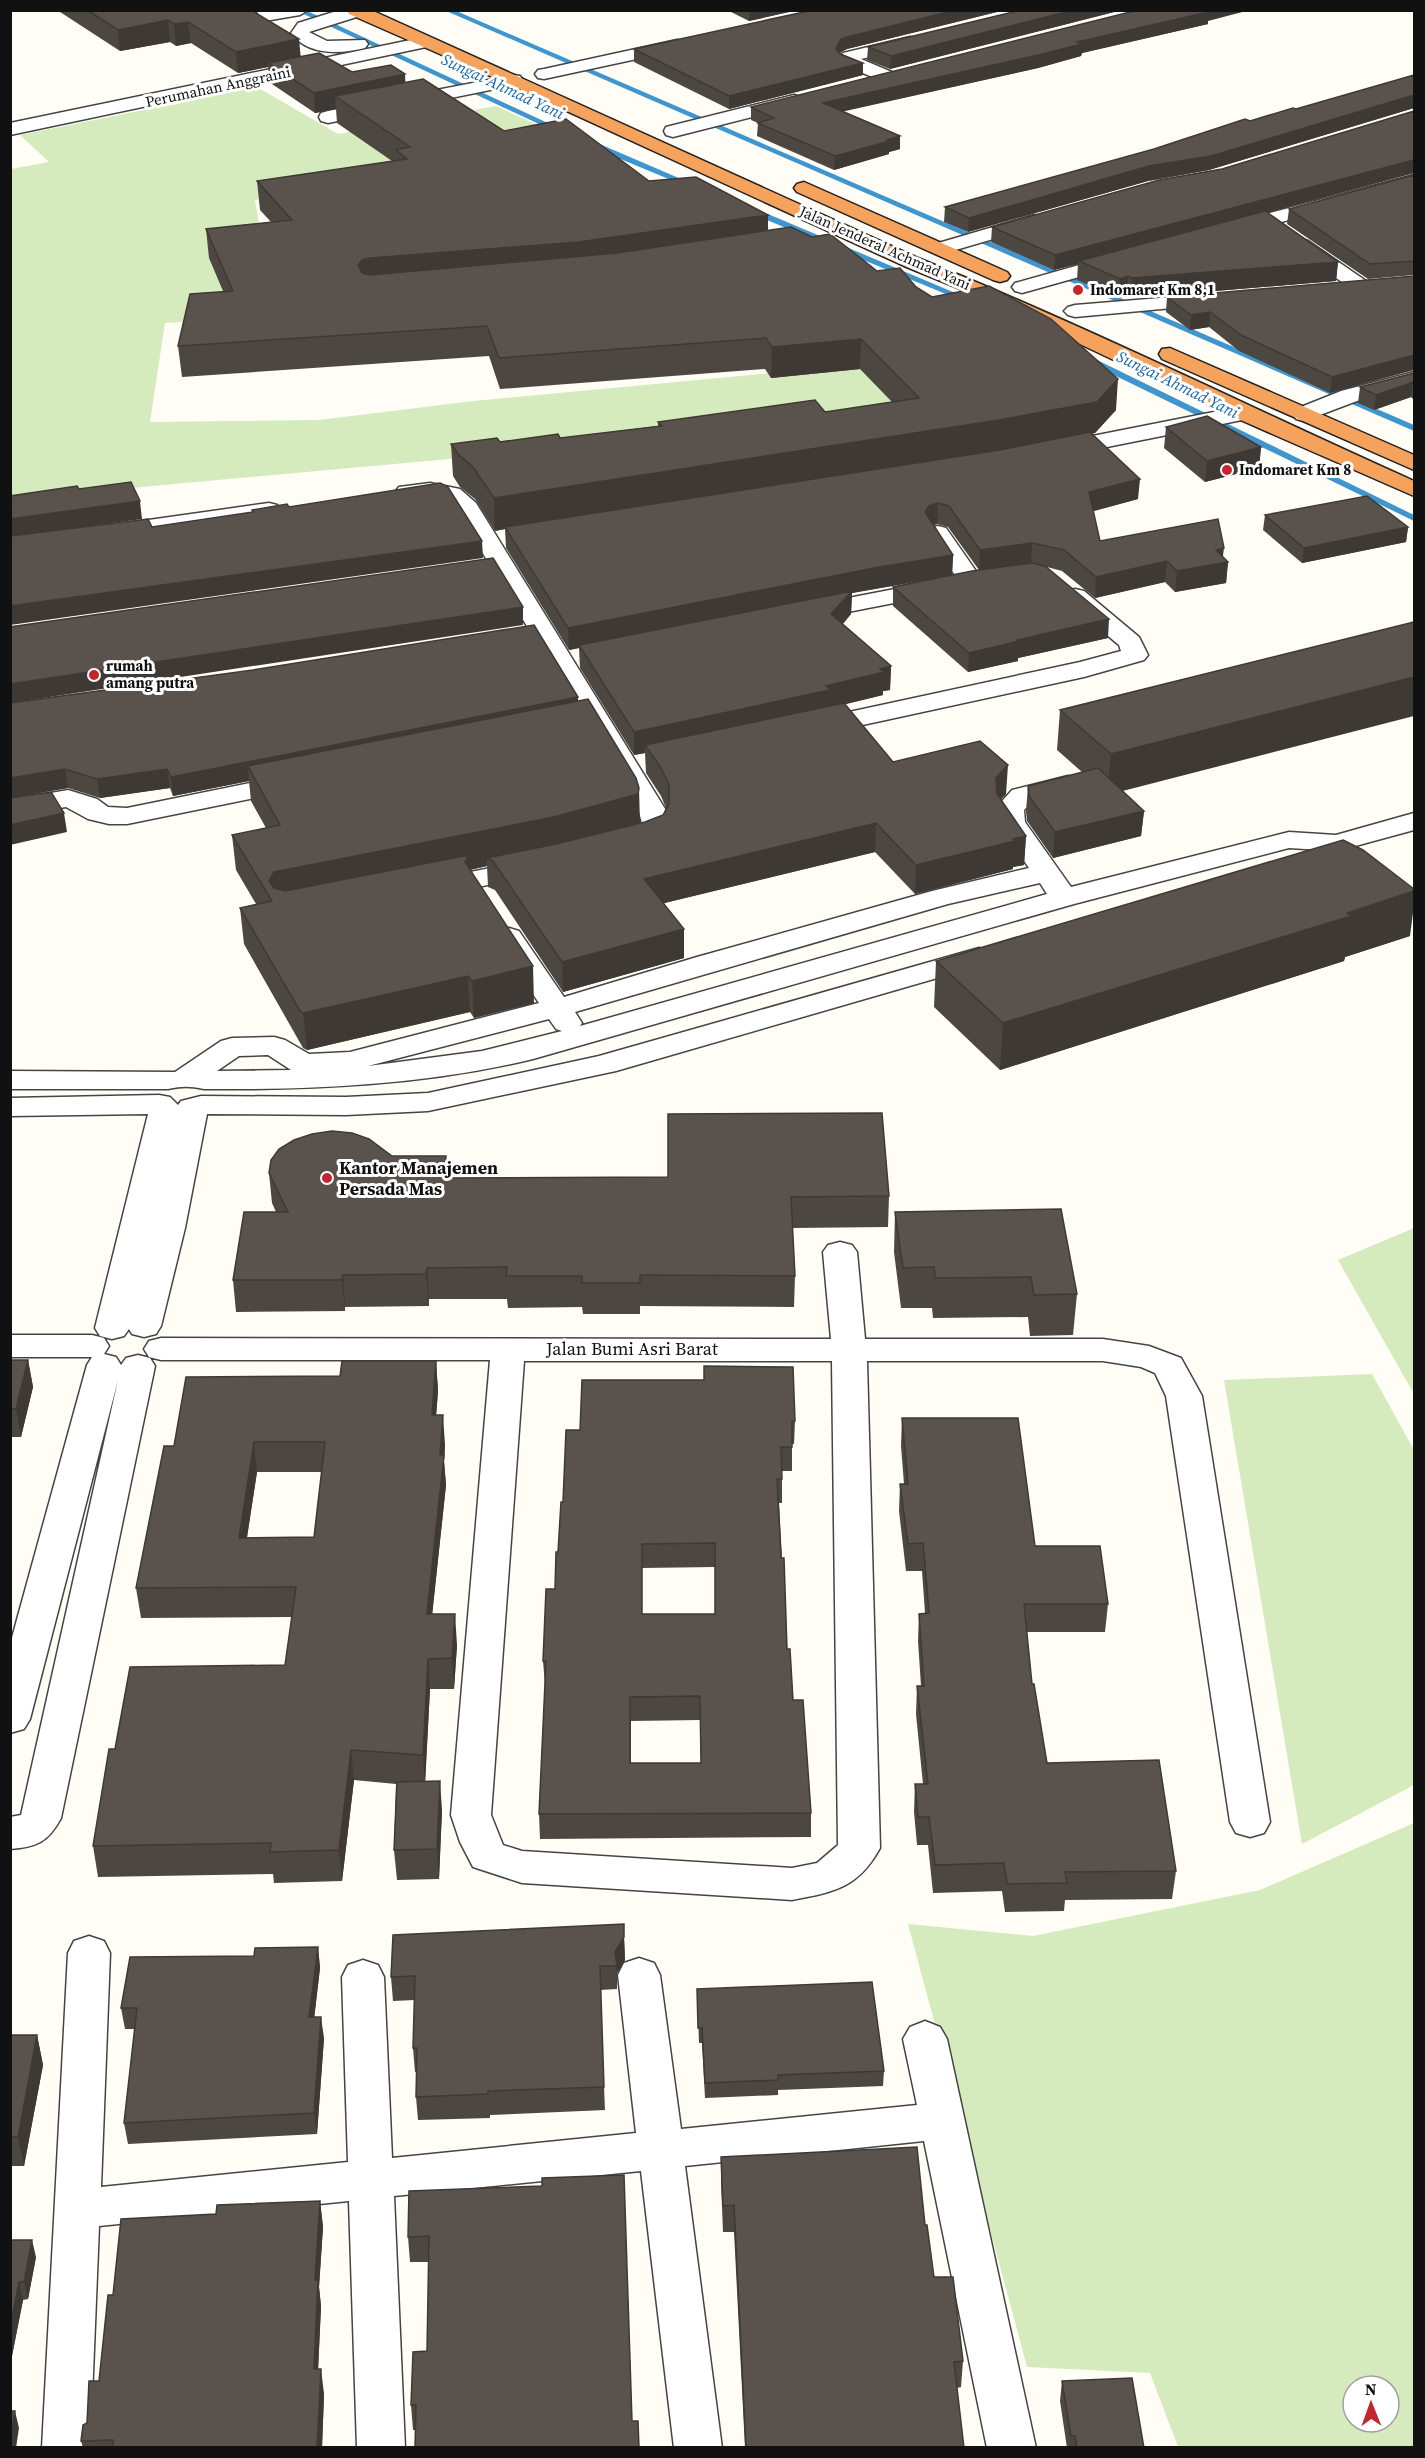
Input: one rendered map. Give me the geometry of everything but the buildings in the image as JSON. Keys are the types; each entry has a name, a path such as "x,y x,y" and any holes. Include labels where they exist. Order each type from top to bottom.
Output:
{"highway":[{"path":"401,10 706,145"},
{"name":"Jalan Jenderal Achmad Yani","path":"356,11 992,295 1244,413 1414,489"},
{"name":"Jalan Jenderal Achmad Yani","path":"781,178 942,248 1108,326"},
{"path":"1152,346 1414,463"}],"street":[{"path":"244,10 265,16 300,10"},
{"path":"356,11 304,27 300,33 323,46 331,47 417,38"},
{"name":"Perumahan Anggraini","path":"10,129 417,38"},
{"path":"854,86 894,76 847,60 849,57 924,38"},
{"path":"544,74 692,42"},
{"path":"328,117 514,80"},
{"path":"673,131 809,97"},
{"path":"1210,235 1414,181"},
{"path":"942,248 1052,216"},
{"path":"1265,220 1362,287"},
{"path":"817,242 852,234"},
{"path":"1022,287 1143,253"},
{"path":"1326,290 1383,285"},
{"path":"1075,312 1230,299"},
{"path":"1304,414 1349,396 1414,379"},
{"path":"1032,455 1244,413"},
{"path":"391,494 420,490 456,494 499,539 490,566 531,634 572,659 586,725 637,766 656,823 652,836 602,852"},
{"path":"82,536 296,507"},
{"path":"783,618 981,579 938,533"},
{"path":"786,734 1084,669 1135,655 1130,642 1053,578"},
{"path":"10,808 68,798 87,805 98,813 109,816 127,816 315,778"},
{"path":"1064,898 1011,822 1010,808 1022,796 1068,784"},
{"path":"10,1107 182,1095 287,1081 385,1075 461,1065 522,1052 1064,898 1314,856 1414,821"},
{"path":"401,894 557,863"},
{"path":"10,1833 30,1831 36,1827 41,1818 125,1347 182,1095 232,1047 274,1046 303,1064 332,1063 372,1055 555,1007 942,897 1047,873"},
{"path":"490,907 555,1007 578,1036"},
{"path":"10,1080 346,1106 428,1102 605,1064 1006,950"},
{"path":"707,963 735,992"},
{"path":"508,1349 471,1815 480,1842 488,1856 522,1867 792,1884 831,1877 848,1864 860,1848 849,1349 840,1252"},
{"name":"Jalan Bumi Asri Barat","path":"10,1346 1103,1350 1149,1356 1169,1366 1184,1396 1250,1822"},
{"path":"10,1719 125,1347"},
{"path":"66,2448 88,1953"},
{"path":"639,1975 698,2448"},
{"path":"363,1977 381,2448"},
{"path":"925,2039 1012,2448"},
{"path":"77,2209 943,2121"}],"green space":[{"path":"257,87 338,134 496,106 577,143 255,200 263,247 211,256 237,318 165,323 150,422 319,420 473,401 1029,349 897,418 11,499 11,169 49,162 20,135"},
{"path":"1414,1228 1414,1394 1338,1260"},
{"path":"1372,1374 1414,1450 1414,1785 1302,1844 1224,1380"},
{"path":"1414,1823 1414,2447 1178,2447 1150,2373 1027,2367 908,1924 1033,1936 1260,1890"}],"waterway":[{"name":"Sungai Ahmad Yani","path":"298,10 561,131"},
{"name":"Sungai Ahmad Yani","path":"447,10 1414,428"},
{"name":"Sungai Ahmad Yani","path":"592,144 691,185"},
{"name":"Sungai Ahmad Yani","path":"753,211 968,300"},
{"name":"Sungai Ahmad Yani","path":"1090,360 1414,518"}],"place":[{"name":"Indomaret Km 8,1","path":"1078,290"},
{"name":"Indomaret Km 8","path":"1227,470"},
{"name":"rumah amang putra","path":"94,675"},
{"name":"Kantor Manajemen Persada Mas","path":"327,1178"}]}
